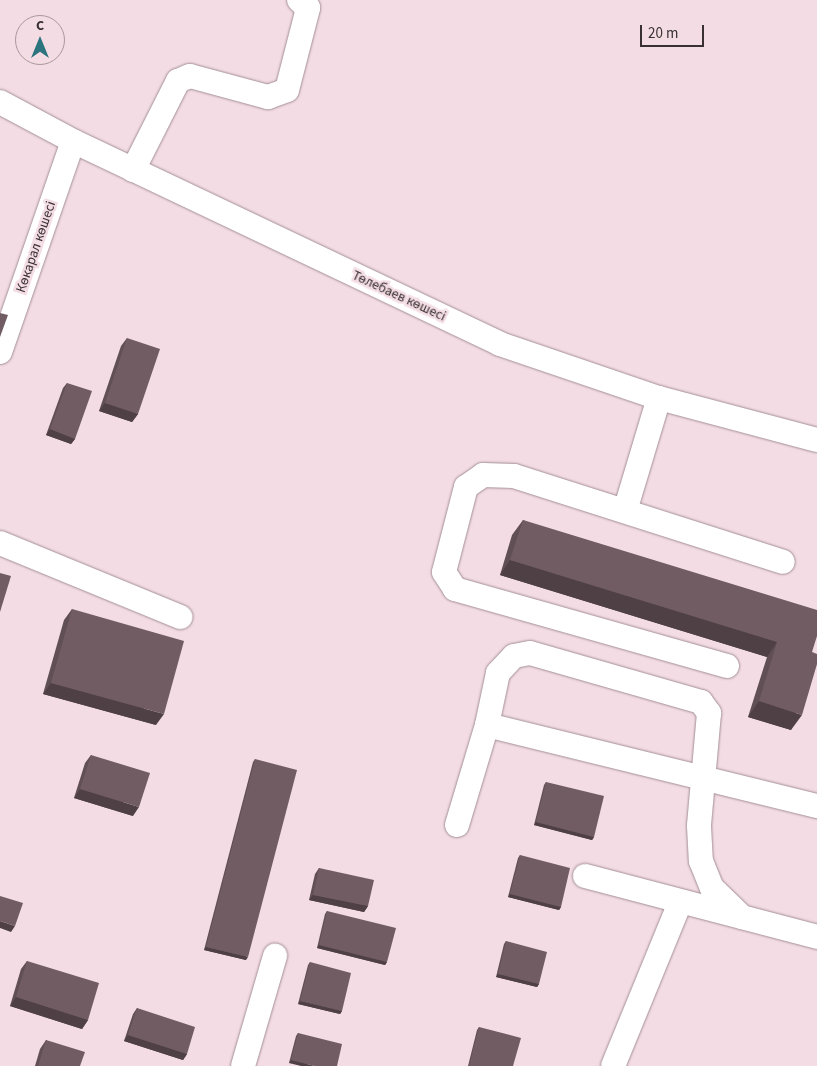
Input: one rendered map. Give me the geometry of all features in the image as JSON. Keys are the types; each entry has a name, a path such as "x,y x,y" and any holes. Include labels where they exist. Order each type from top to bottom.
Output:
{"street":[{"path":"134,170 178,81 190,76 268,97 287,90 308,8 300,0"},
{"name":"Төлебаев көшесі","path":"0,102 73,141 500,344 659,398 817,440"},
{"name":"Көкарал көшесі","path":"0,352 73,141"},
{"path":"625,511 659,398"},
{"path":"727,666 454,589 444,572 466,487 483,475 514,476 783,562"},
{"path":"0,543 180,616"},
{"path":"457,825 487,725 498,673 514,656 530,653 700,702 709,713 699,826 701,861 712,888 742,917"},
{"path":"487,725 817,806"},
{"path":"585,876 680,903 817,937"},
{"path":"613,1066 680,903"},
{"path":"243,1066 275,956"}],"building":[{"path":"0,313 8,315 0,337"},
{"path":"127,338 160,349 138,414 105,403"},
{"path":"67,383 92,391 75,439 50,429"},
{"path":"523,520 817,610 817,636 812,652 817,654 817,664 802,715 759,701 777,642 510,560"},
{"path":"0,573 11,576 0,612"},
{"path":"72,609 184,641 164,714 51,683"},
{"path":"91,755 150,773 139,807 80,789"},
{"path":"255,759 297,770 248,957 206,947"},
{"path":"546,782 604,796 594,837 536,822"},
{"path":"520,855 570,868 561,907 510,894"},
{"path":"319,868 374,880 368,906 313,895"},
{"path":"0,896 23,903 15,926 0,921"},
{"path":"327,911 396,928 387,962 319,945"},
{"path":"506,941 547,952 539,984 498,974"},
{"path":"27,961 99,983 88,1020 16,997"},
{"path":"310,962 351,973 342,1011 300,1001"},
{"path":"137,1008 195,1027 187,1054 128,1035"},
{"path":"479,1027 521,1038 513,1066 469,1066"},
{"path":"298,1033 342,1044 337,1066 315,1066 291,1060"},
{"path":"46,1040 85,1052 80,1066 38,1066"}]}
